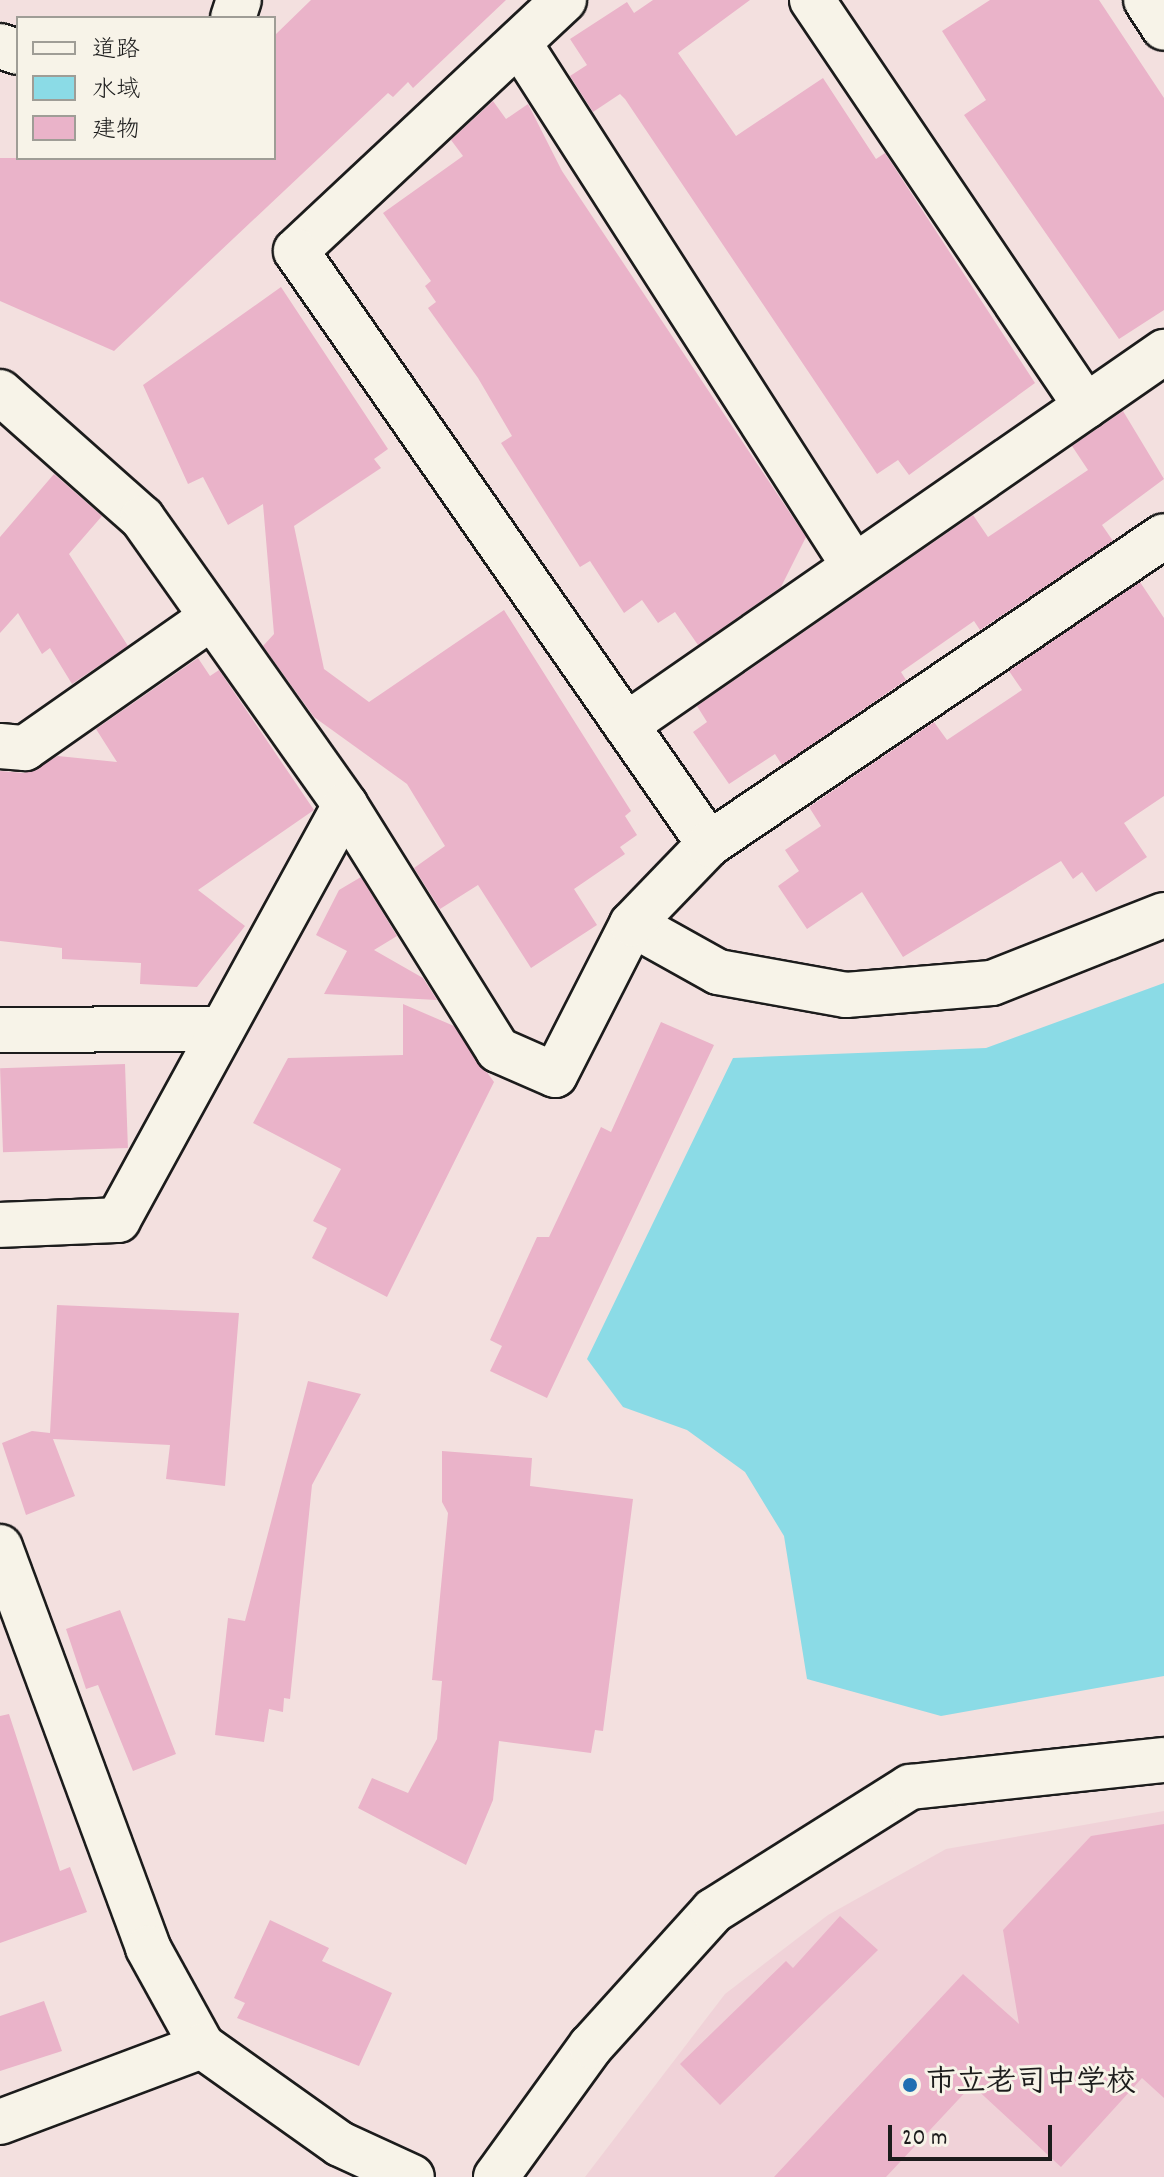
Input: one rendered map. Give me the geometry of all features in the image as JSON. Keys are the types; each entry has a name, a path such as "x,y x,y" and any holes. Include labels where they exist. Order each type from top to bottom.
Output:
{"street":[{"path":"564,0 296,251 709,844"},
{"path":"812,0 1086,406"},
{"path":"1146,0 1164,28"},
{"path":"519,43 854,566"},
{"path":"626,725 1164,352"},
{"path":"4,404 142,518 345,805 498,1050 555,1075 632,924 709,844 1164,536"},
{"path":"0,746 25,748 212,617"},
{"path":"0,1225 118,1220 345,805"},
{"path":"632,924 718,972 846,995 992,983 1164,915"},
{"path":"0,1030 222,1029"},
{"path":"0,1547 148,1948 202,2046 340,2144 412,2177"},
{"path":"496,2177 591,2046 713,1911 897,1795 910,1787 1164,1760"},
{"path":"0,2122 202,2046"}],"shaded area":[{"name":"市立老司中学校","path":"1164,1811 1164,2177 585,2177 725,1994 828,1915 946,1849"}],"water":[{"path":"1164,983 1164,1676 941,1716 807,1679 784,1536 745,1472 687,1430 623,1407 587,1359 733,1058 986,1048"}],"building":[{"path":"311,0 506,0 413,88 408,82 393,97 388,93 114,351 0,301 0,158 276,160 276,34"},
{"path":"653,0 750,0 678,53 736,136 823,78 876,159 885,153 1035,383 909,475 898,460 877,474 625,99 620,94 593,112 570,76 587,65 570,39 627,2 634,13"},
{"path":"990,0 1099,0 1164,98 1164,310 1119,339 964,115 986,100 942,31"},
{"path":"493,101 506,119 528,104 562,171 806,537 781,587 698,645 675,612 658,623 642,600 624,613 590,561 580,567 501,443 512,436 478,378 428,308 436,302 425,286 431,281 383,213 463,156 451,140"},
{"path":"281,287 388,449 374,459 381,468 294,526 324,669 369,702 504,610 631,811 625,816 637,835 620,847 625,854 574,889 597,925 531,968 478,885 440,909 414,868 445,846 407,784 314,717 263,646 274,634 263,504 228,525 203,477 188,484 143,385"},
{"path":"1123,411 1164,479 1102,525 1113,541 980,630 974,621 901,672 906,680 782,765 775,754 729,784 693,732 707,722 697,706 973,515 988,537 1088,470 1072,446"},
{"path":"54,474 102,516 69,554 128,646 72,684 50,648 42,654 18,613 0,633 0,537"},
{"path":"1140,582 1164,618 1164,796 1124,823 1147,857 1096,892 1082,872 1073,879 1061,861 903,957 862,892 807,929 778,886 799,871 785,850 821,826 809,807 934,722 947,740 1022,690 1009,671"},
{"path":"198,658 210,676 219,670 314,810 198,890 245,926 197,987 140,984 141,963 62,959 62,948 0,941 0,771 24,773 58,756 117,762 96,729"},
{"path":"361,877 397,936 374,950 423,978 437,1000 324,994 347,951 316,935 339,890"},
{"path":"403,1004 454,1026 494,1082 387,1297 312,1258 327,1228 313,1221 341,1169 253,1123 288,1058 403,1055"},
{"path":"661,1022 714,1045 547,1398 490,1371 502,1346 490,1340 537,1237 549,1237 601,1127 611,1132"},
{"path":"125,1064 128,1148 3,1152 0,1068"},
{"path":"57,1305 239,1313 225,1486 166,1479 170,1445 53,1439 75,1496 26,1515 2,1443 32,1431 50,1433"},
{"path":"308,1381 361,1394 312,1485 290,1699 284,1698 283,1712 269,1709 264,1742 215,1735 228,1618 245,1621"},
{"path":"442,1451 532,1458 530,1486 633,1499 603,1731 595,1730 591,1753 499,1741 493,1800 466,1865 358,1808 372,1778 408,1793 437,1739 442,1681 432,1680 448,1513 442,1502"},
{"path":"120,1610 176,1754 133,1771 98,1685 86,1689 66,1629"},
{"path":"9,1714 60,1871 70,1867 87,1912 0,1943 0,1716"},
{"path":"1164,1824 1164,2098 1142,2078 1061,2167 972,2085 886,2177 774,2177 963,1974 1019,2024 1003,1930 1091,1836"},
{"path":"840,1916 878,1950 720,2105 680,2064 786,1961 793,1968"},
{"path":"270,1920 329,1948 322,1961 392,1993 359,2066 237,2018 245,2003 234,1998"},
{"path":"44,2001 62,2051 0,2071 0,2016"}],"place":[{"name":"市立老司中学校","path":"910,2085"}]}
